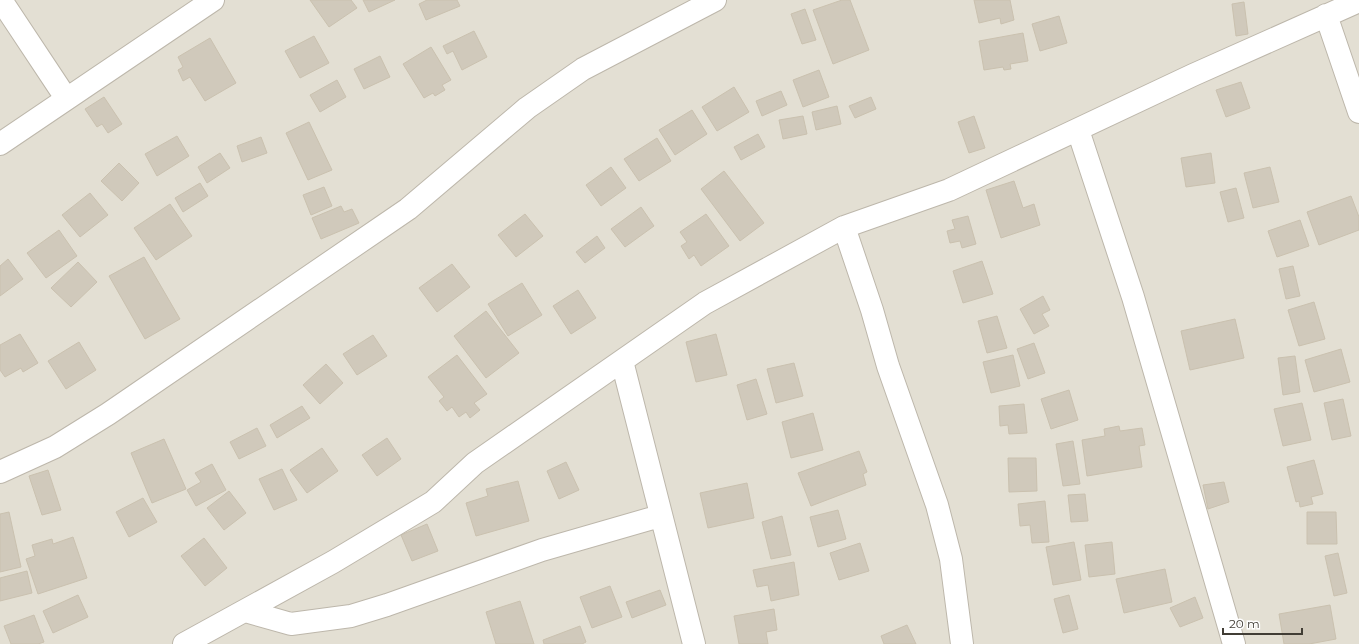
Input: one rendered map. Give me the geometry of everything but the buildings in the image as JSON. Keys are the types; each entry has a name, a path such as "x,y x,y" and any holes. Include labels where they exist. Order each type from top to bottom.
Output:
{"street":[{"path":"1,0 66,98"},
{"path":"0,144 213,0"},
{"path":"0,472 55,447 108,414 408,209 527,108 583,69 716,0"},
{"path":"184,644 245,612 433,502 475,463 705,303 844,227 949,190 1193,75 1359,1"},
{"path":"1326,15 1359,112"},
{"path":"1078,130 1133,297 1234,644"},
{"path":"844,227 872,310 888,366 937,505 951,559 962,644"},
{"path":"622,361 660,516 694,644"},
{"path":"245,612 291,624 351,616 387,605 542,550 660,516"}],"shaded area":[{"path":"0,0 1359,0 1359,644 0,644"}]}
